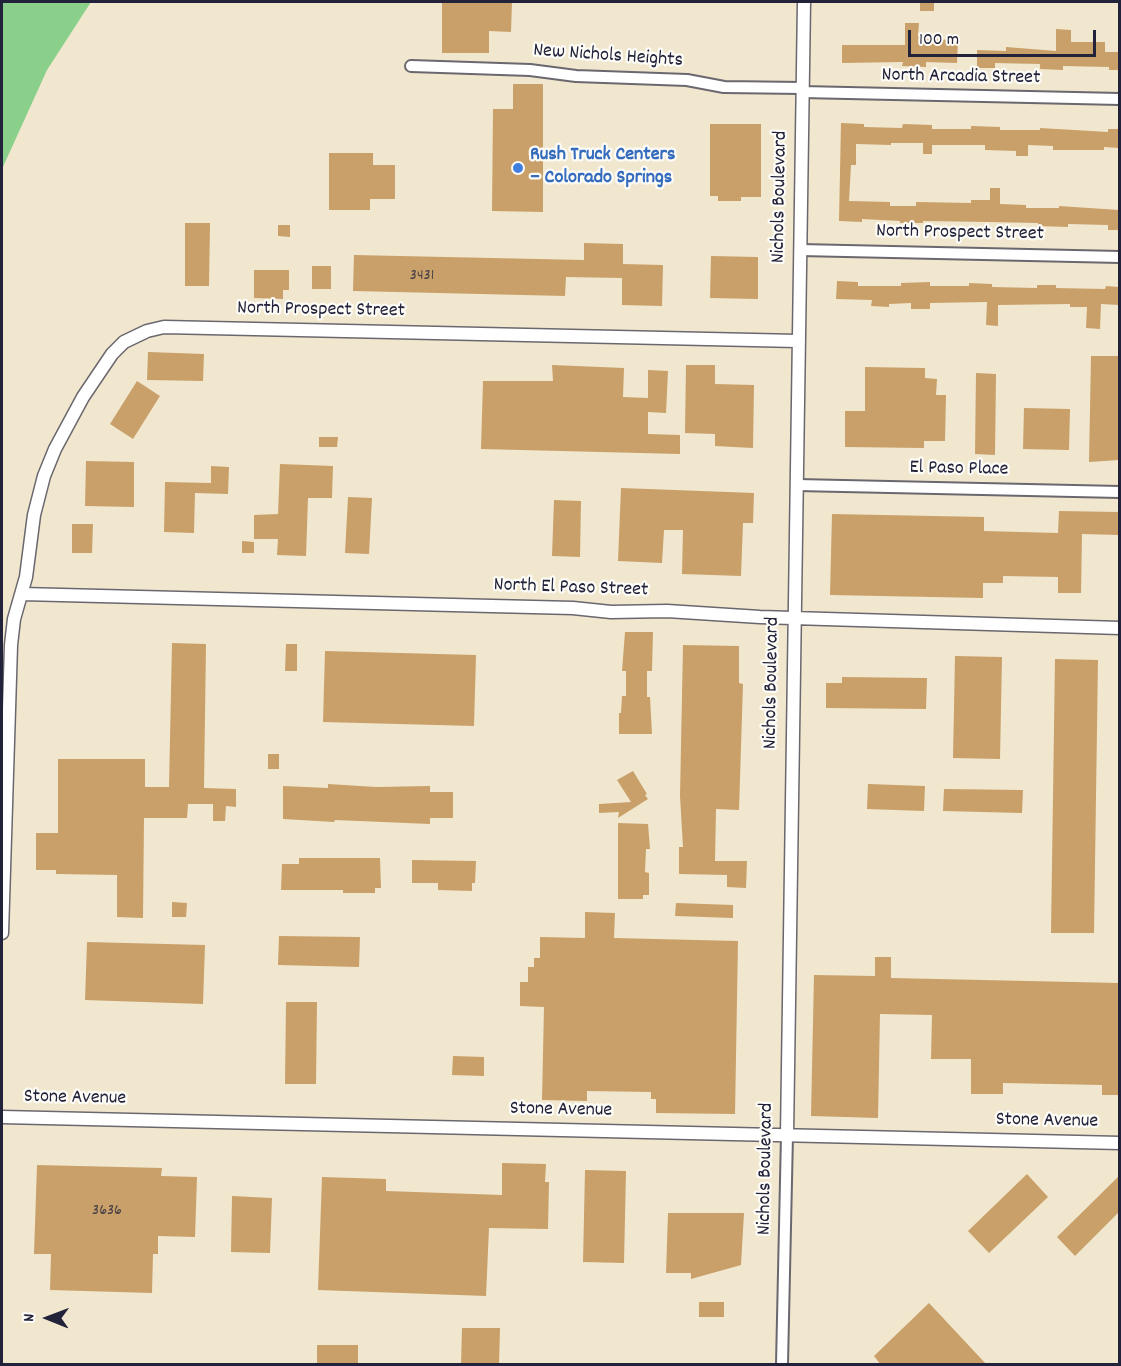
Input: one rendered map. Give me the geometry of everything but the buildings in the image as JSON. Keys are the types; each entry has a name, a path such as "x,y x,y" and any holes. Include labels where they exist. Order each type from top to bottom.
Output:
{"street":[{"name":"Nichols Boulevard","path":"782,1365 804,2"},
{"name":"New Nichols Heights","path":"411,66 530,70 576,76 687,80 724,87 802,90"},
{"name":"North Arcadia Street","path":"802,90 1119,99"},
{"name":"North Prospect Street","path":"800,250 1119,257"},
{"name":"North Prospect Street","path":"2,933 11,645 14,619 22,594 34,514 44,476 55,449 82,398 112,354 124,342 147,331 164,327 798,341"},
{"name":"El Paso Place","path":"797,485 1119,492"},
{"name":"North El Paso Street","path":"22,594 573,608 611,612 667,611 793,618 1119,628"},
{"name":"Stone Avenue","path":"2,1117 1119,1143"}],"green space":[{"path":"2,2 91,2 47,70 2,169"}],"place":[{"name":"Rush Truck Centers – Colorado Springs","path":"518,168"}]}
